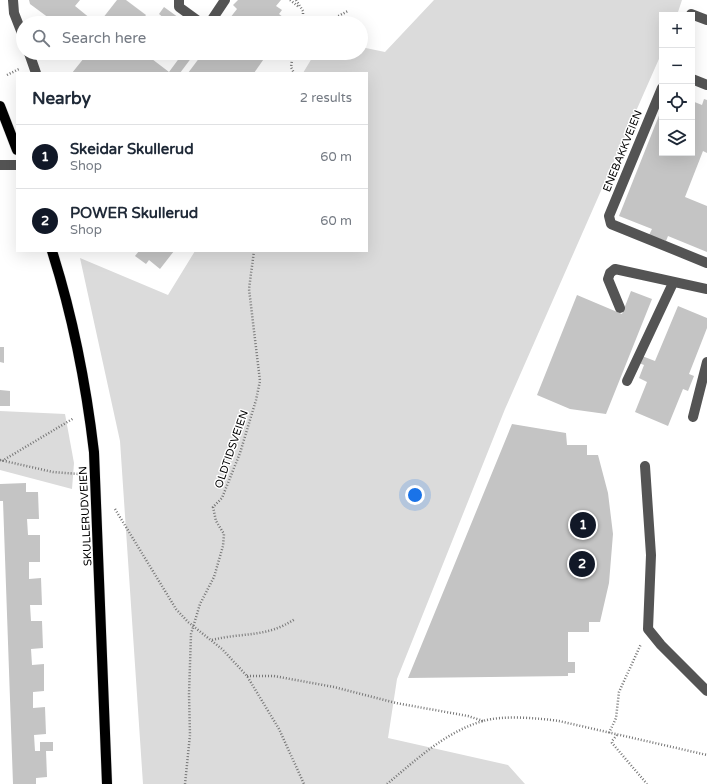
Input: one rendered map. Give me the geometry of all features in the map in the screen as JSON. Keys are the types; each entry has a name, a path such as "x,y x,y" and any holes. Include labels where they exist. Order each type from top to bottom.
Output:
{"main road":[{"path":"0,106 16,147"},
{"name":"SKULLERUDVEIEN","path":"52,252 77,344 88,397 94,452 108,784"}],"lane":[{"path":"13,0 16,18"},
{"path":"178,0 179,7 191,16"},
{"path":"214,16 225,0"},
{"path":"695,15 707,20"},
{"path":"31,60 36,72"},
{"path":"695,80 707,85"},
{"name":"ENEBAKKVEIEN","path":"659,95 609,216 611,224 707,263"},
{"path":"0,165 16,165"},
{"path":"620,308 608,279 610,273 615,269 673,283 707,289"},
{"path":"627,381 673,283"},
{"path":"693,417 707,362"},
{"path":"645,466 651,555 648,628 662,645 707,691"}],"path":[{"path":"290,0 300,7"},
{"path":"296,0 303,11 303,16"},
{"path":"338,16 348,11"},
{"path":"292,60 291,67 294,72"},
{"name":"OLDTIDSVEIEN","path":"185,784 190,735 189,694 191,634 200,604 214,577 223,546 224,534 216,521 213,507 222,498 240,453 256,400 260,381 249,289 254,252"},
{"path":"1,460 74,418"},
{"path":"1,460 54,472 79,474"},
{"path":"115,510 176,609 193,626 212,640 247,676 279,729 304,784"},
{"path":"212,640 268,632 281,628 295,619"},
{"path":"609,733 616,718 619,692 648,628"},
{"path":"247,676 274,676 334,687 396,703 468,716 483,721"},
{"path":"387,784 426,751 452,735 483,721 537,718 559,721 706,755"},
{"path":"618,734 612,740 612,743 647,784"}],"shaded area":[{"path":"434,0 682,0 678,12 659,12 659,59 505,409 397,679 388,738 508,765 525,784 143,784 120,441 80,258 168,295 194,252 368,252 368,72 304,72 311,60 368,60 368,48 385,52"},
{"path":"0,411 65,414 74,463 72,489 0,470"}],"building":[{"path":"29,0 80,0 75,6 87,16 46,16 30,4"},
{"path":"117,0 126,0 146,15 145,16 104,16"},
{"path":"238,0 281,0 276,6 282,10 279,14 282,16 232,16 237,9 233,5"},
{"path":"164,7 176,16 161,16 159,14"},
{"path":"82,60 153,60 169,72 73,72"},
{"path":"178,60 190,60 181,72 169,72"},
{"path":"198,60 263,60 255,72 189,72"},
{"path":"704,99 707,100 707,153 703,151 685,197 707,206 707,252 668,236 666,241 649,235 652,229 619,216 659,116 659,156 695,156 695,102 702,105"},
{"path":"138,252 173,252 160,269 149,260 146,264 135,256"},
{"path":"631,291 652,299 606,414 570,409 537,395 577,295 622,314"},
{"path":"678,306 707,318 707,328 689,374 694,376 688,391 683,389 668,426 635,412 647,382 639,378 644,365 639,363 642,356 655,361"},
{"path":"0,347 4,347 4,363 0,362"},
{"path":"0,390 10,391 10,406 0,406"},
{"path":"512,424 566,433 567,445 587,445 587,455 598,455 608,493 613,534 609,583 600,622 589,622 589,632 568,632 568,662 575,662 575,673 568,673 568,676 408,678"},
{"path":"26,483 26,492 38,492 39,519 27,519 28,535 40,535 40,562 29,562 29,579 41,578 42,605 30,605 31,621 42,621 43,648 31,649 32,665 44,664 44,691 33,692 33,708 45,707 46,734 34,735 35,751 40,751 40,742 53,742 53,751 46,751 47,777 36,778 36,784 13,784 3,501 0,501 0,484"}],"place":[{"name":"Skeidar Skullerud","path":"583,525"},
{"name":"POWER Skullerud","path":"582,564"}]}
